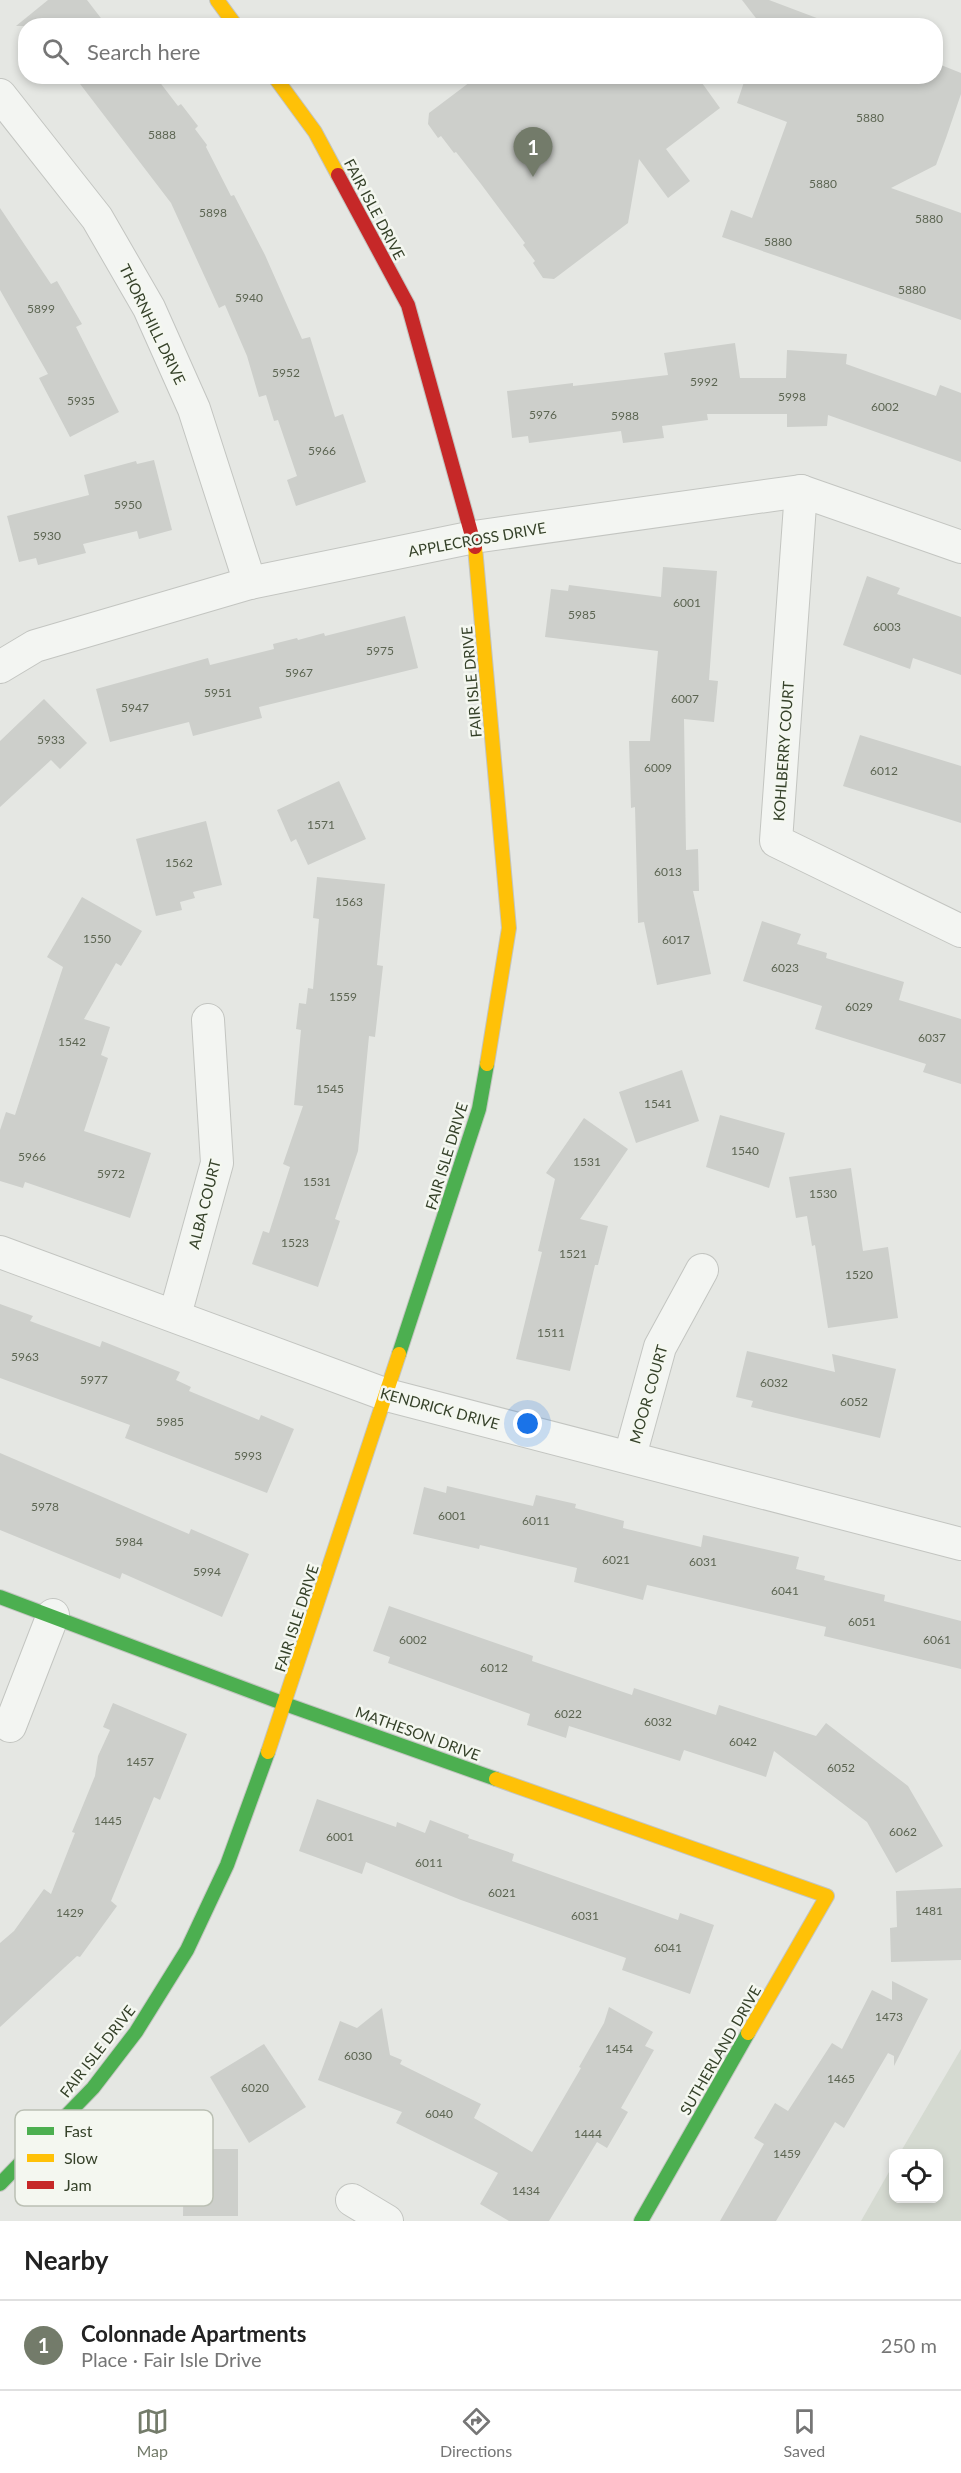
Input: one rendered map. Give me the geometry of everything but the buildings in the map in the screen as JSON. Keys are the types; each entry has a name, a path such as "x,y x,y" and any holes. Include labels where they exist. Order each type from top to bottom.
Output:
{"street":[{"path":"217,0 230,18"},
{"name":"FAIR ISLE DRIVE","path":"72,2110 93,2088 136,2032 187,1950 227,1865 285,1704 479,1109 509,928 474,537 408,305 315,132 279,84"},
{"name":"THORNHILL DRIVE","path":"0,95 97,218 148,308 194,409 250,583"},
{"name":"APPLECROSS DRIVE","path":"0,667 35,646 250,583 474,537 801,491 961,547"},
{"name":"KOHLBERRY COURT","path":"801,491 776,841 961,931"},
{"name":"ALBA COURT","path":"176,1315 217,1163 208,1020"},
{"name":"KENDRICK DRIVE","path":"0,1252 176,1315 387,1395 630,1456 961,1544"},
{"name":"MOOR COURT","path":"630,1456 660,1347 702,1270"},
{"name":"MATHESON DRIVE","path":"0,1597 285,1704 827,1896"},
{"path":"10,1726 53,1615"},
{"name":"SUTHERLAND DRIVE","path":"641,2221 827,1896"},
{"name":"FAIR ISLE DRIVE","path":"0,2184 15,2169"},
{"path":"352,2200 387,2221"}],"shaded area":[{"path":"961,2049 961,2221 861,2221 889,2172 889,2203 943,2203 943,2149 902,2149"}],"traffic: fast":[{"path":"399,1354 479,1109 487,1064"},
{"path":"0,1597 285,1704 496,1779"},
{"path":"72,2110 93,2088 136,2032 187,1950 227,1865 268,1752"},
{"path":"641,2221 748,2033"},
{"path":"0,2184 15,2169"}],"traffic: slow":[{"path":"217,0 230,18"},
{"path":"280,84 315,132 338,175"},
{"path":"475,547 509,928 487,1064"},
{"path":"268,1752 399,1354"},
{"path":"496,1779 827,1896 748,2033"}],"traffic: jam":[{"path":"338,175 408,305 475,547"}],"place":[{"name":"Colonnade Apartments","path":"533,177"}]}
